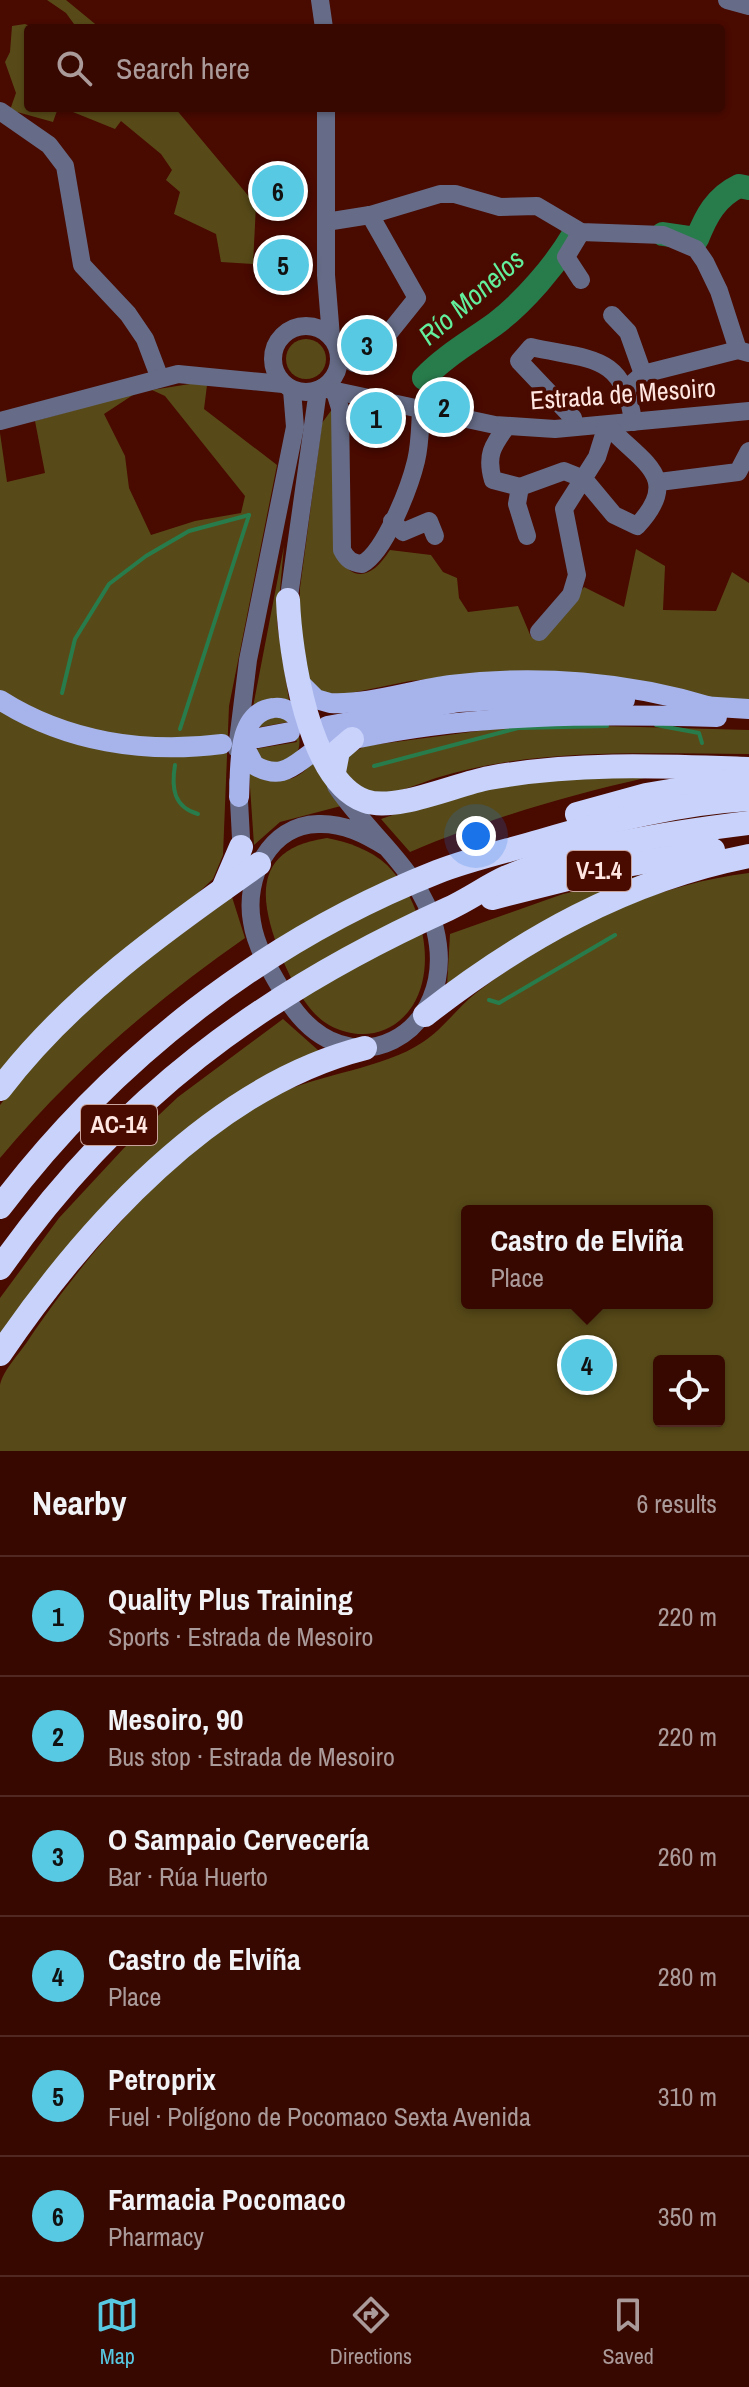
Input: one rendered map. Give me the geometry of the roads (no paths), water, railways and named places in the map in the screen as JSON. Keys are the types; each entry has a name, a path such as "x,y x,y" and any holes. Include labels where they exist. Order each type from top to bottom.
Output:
{"highway":[{"path":"288,600 297,680 307,718 334,772 356,797 382,804 485,779 547,769 638,765 749,769"},
{"path":"334,772 338,751 352,739"},
{"name":"AC-14","path":"0,1207 58,1135 101,1090 186,1018 245,974 369,903 502,839 646,795 749,778"},
{"name":"AC-14","path":"439,871 593,826 667,810 749,799"},
{"name":"AC-14","path":"0,1268 75,1171 129,1115 221,1037 263,1007 355,952 507,878 581,854 662,834 749,823"},
{"name":"V-1.4","path":"450,908 615,867 749,845"},
{"path":"222,891 241,847"},
{"path":"425,1015 529,941 610,899 699,866 749,856"},
{"path":"0,1089 96,987 252,869"},
{"path":"0,1354 76,1254 147,1181 214,1122 280,1080 320,1062 365,1048"}],"main road":[{"path":"297,680 316,699 330,703 455,684 531,680 618,687 749,721"},
{"path":"295,727 282,708 261,712 247,727 254,765 276,774 293,769 321,742 459,702 601,699 714,712"},
{"path":"0,700 25,715 88,738 162,748 222,744"},
{"path":"321,742 500,719 749,709"},
{"path":"239,797 251,742"}],"street":[{"path":"323,0 325,24"},
{"path":"727,0 749,6"},
{"path":"0,111 49,145 65,166 82,265 137,326 159,376"},
{"path":"273,357 275,372 288,387 295,427 240,710 241,847 252,869 252,924 265,958 301,1018 332,1041 365,1048 403,1038 425,1015 438,965 436,933 427,902 413,878 348,805 321,742 295,727 286,654 288,600 330,379 331,337 326,275 326,112"},
{"path":"326,222 370,215 440,194 455,194 500,207 537,206 581,232 663,235 696,249 719,291 744,352 643,374 627,388"},
{"path":"330,379 354,363 364,364 417,298 370,215"},
{"path":"581,232 566,257 581,280"},
{"path":"326,275 319,307 307,326 331,337"},
{"path":"612,315 628,332 643,374"},
{"name":"Estrada de Mesoiro","path":"229,377 253,369 273,357 284,334 307,326"},
{"path":"575,427 573,418 519,361 531,347 604,362 627,388 633,422"},
{"name":"Estrada de Mesoiro","path":"0,421 159,376 178,374 229,377 288,387 330,379 359,396 507,426 575,427 749,411"},
{"path":"330,379 340,408 341,538 346,559 362,564 372,559 392,521 416,462 421,411"},
{"path":"507,426 492,446 488,461 493,480 520,487 564,471 584,479 614,515 637,526 657,496 659,482 651,468 607,425 584,479 564,509 577,575 571,595 539,632"},
{"path":"659,482 738,472 749,451"},
{"path":"520,487 517,504 527,536"},
{"path":"392,521 403,532 429,521 435,536"},
{"path":"252,869 280,838 308,825 348,828 386,847"}],"waterway":[{"name":"Río Monelos","path":"663,234 697,239 718,202 739,186 749,188"},
{"name":"Río Monelos","path":"424,378 517,305 548,271 574,234"},
{"name":"Río Monelos","path":"62,693 75,639 109,584 146,556 189,531 249,515"},
{"path":"180,729 249,515"},
{"path":"656,725 699,733 702,743"},
{"path":"374,766 518,728 607,726"},
{"path":"175,765 176,796 184,807 198,814"},
{"path":"489,1000 499,1003 615,935"}],"place":[{"name":"Farmacia Pocomaco","path":"278,191"},
{"name":"Petroprix","path":"283,265"},
{"name":"O Sampaio Cervecería","path":"367,345"},
{"name":"Mesoiro, 90","path":"444,407"},
{"name":"Quality Plus Training","path":"376,418"},
{"name":"Castro de Elviña","path":"587,1365"}]}
